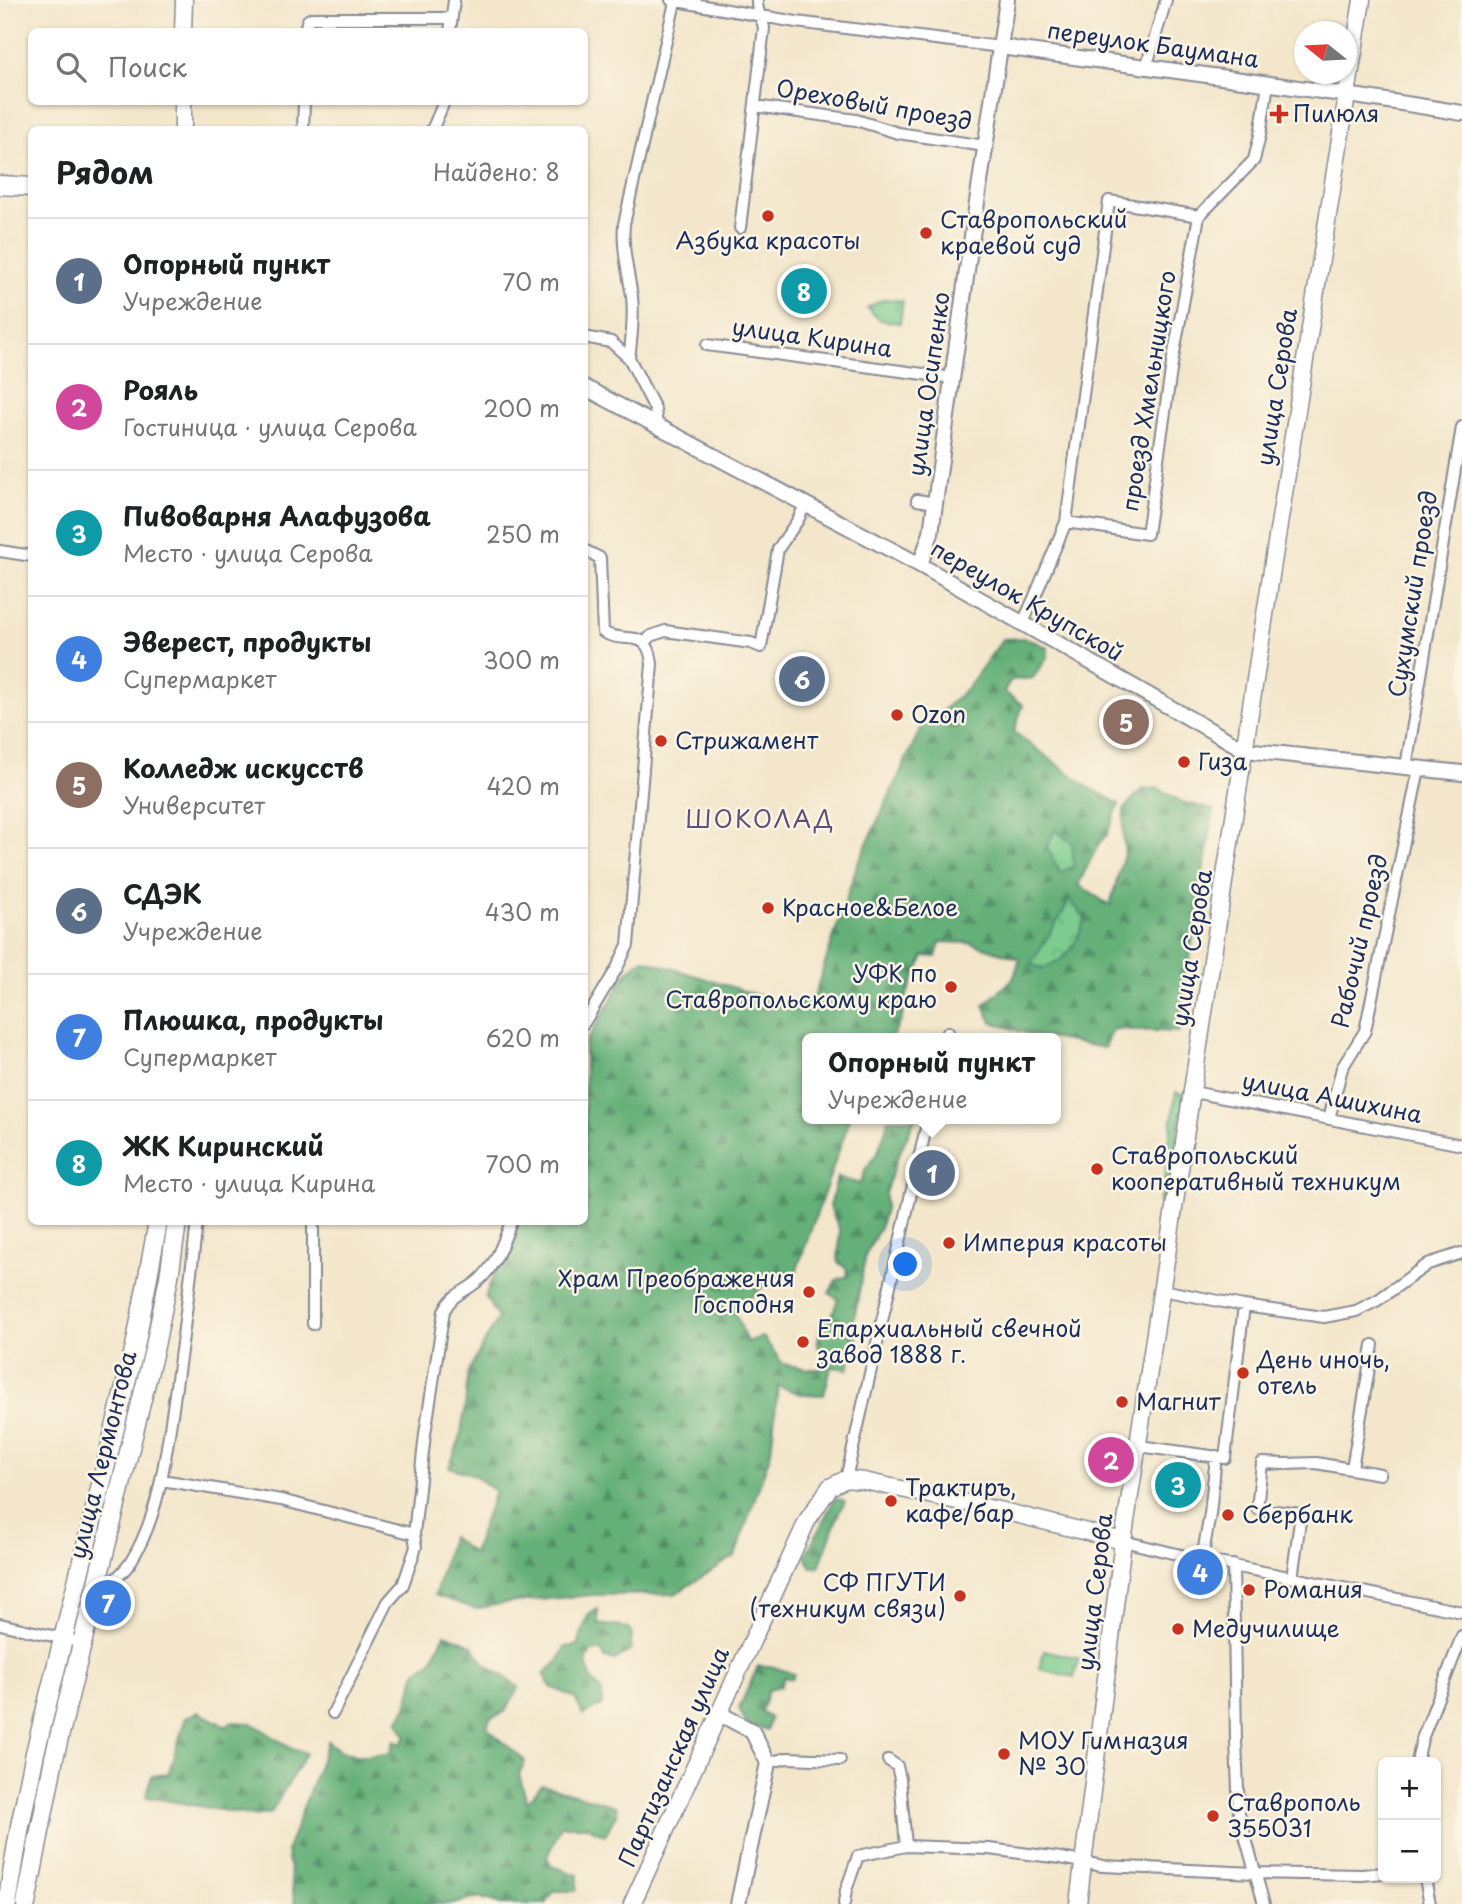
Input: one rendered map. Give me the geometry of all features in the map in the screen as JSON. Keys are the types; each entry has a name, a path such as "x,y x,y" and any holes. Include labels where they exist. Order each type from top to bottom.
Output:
{"main road":[{"path":"183,28 184,0"},
{"name":"улица Серова","path":"1078,1904 1123,1541 1317,275 1362,0"},
{"path":"183,105 183,126"},
{"path":"0,185 28,187"},
{"name":"улица Лермонтова","path":"7,1904 29,1780 136,1342 157,1225"},
{"name":"улица Лермонтова","path":"26,1904 46,1794 158,1334 176,1225"},
{"path":"846,1479 991,1508 1123,1541"},
{"name":"Партизанская улица","path":"632,1904 808,1519 830,1487 846,1479"}],"street":[{"path":"450,28 454,0"},
{"path":"740,228 764,28 756,7 757,0"},
{"name":"улица Осипенко","path":"920,565 931,533 936,503 1007,0"},
{"path":"1146,68 1166,0"},
{"path":"629,358 633,331 632,299 622,242 624,224 673,1"},
{"name":"переулок Баумана","path":"673,1 761,17 1348,94 1462,113"},
{"path":"305,28 308,20 312,18 451,18"},
{"path":"1022,625 1066,522 1109,201 1199,216 1254,160 1268,84"},
{"path":"303,126 304,105"},
{"path":"434,126 443,105"},
{"name":"Ореховый проезд","path":"755,106 856,120 898,133 985,146"},
{"name":"проезд Хмельницкого","path":"1066,522 1147,534 1172,364 1199,216"},
{"path":"588,338 611,342 629,358 655,409 657,427"},
{"name":"улица Кирина","path":"707,345 953,378"},
{"name":"переулок Крупской","path":"589,390 920,565 1245,750 1462,773"},
{"name":"Сухумский проезд","path":"1413,768 1462,427"},
{"path":"917,500 936,503"},
{"path":"645,643 650,636 665,631 751,643 761,647 778,549 806,505"},
{"path":"0,551 28,555"},
{"path":"588,552 600,558 603,632 608,636 636,639 645,643 651,652 652,664 628,945 588,1016"},
{"name":"Рабочий проезд","path":"1328,1119 1342,1068 1365,1031 1413,768"},
{"name":"улица Ашихина","path":"1193,1092 1462,1145"},
{"path":"846,1479 927,1124"},
{"path":"94,1598 130,1563 149,1521 162,1480 187,1315 197,1225"},
{"path":"313,1225 313,1324"},
{"path":"333,1713 388,1602 403,1585 416,1547 414,1534 425,1434 444,1311 450,1300 479,1281 489,1270 510,1225"},
{"path":"1162,1290 1244,1306 1324,1317 1356,1311 1378,1300 1428,1264 1462,1253"},
{"path":"1139,1446 1225,1458 1244,1306"},
{"path":"1352,1468 1373,1345"},
{"path":"1202,1559 1216,1456"},
{"path":"1292,1578 1301,1514 1256,1508 1262,1462 1316,1463 1380,1474"},
{"path":"162,1480 281,1500 414,1534"},
{"path":"1123,1541 1462,1612"},
{"path":"1233,1565 1239,1814 1264,1904"},
{"path":"0,1624 83,1643"},
{"path":"1418,1757 1422,1739 1462,1636"},
{"path":"720,1714 752,1731 768,1763 738,1904"},
{"path":"768,1763 787,1758 840,1760"},
{"path":"888,1760 897,1766 900,1779 906,1846"},
{"path":"844,1904 846,1889 858,1856 906,1846 989,1849 1103,1866 1255,1873 1378,1873"},
{"path":"1426,1883 1430,1904"}],"green space":[{"path":"884,299 903,301 900,323 880,320 867,308"},
{"path":"1026,638 1048,648 1048,656 1033,678 1011,680 1004,692 1023,705 1014,732 1085,785 1119,804 1107,835 1099,843 1078,885 1110,905 1125,850 1124,809 1141,790 1158,788 1182,802 1214,810 1179,1032 1113,1029 1105,1048 1061,1040 1061,1033 1025,1033 992,1022 984,1005 1013,979 1020,959 971,943 940,942 936,957 924,956 907,994 901,1021 894,1033 802,1033 802,1124 848,1124 794,1278 787,1282 771,1279 735,1312 747,1342 763,1337 783,1364 820,1369 824,1356 817,1345 822,1318 830,1320 838,1299 829,1293 836,1280 848,1276 847,1269 838,1262 840,1231 830,1207 837,1177 860,1184 866,1168 878,1152 887,1124 913,1124 885,1193 885,1209 880,1227 866,1254 851,1335 857,1336 848,1369 831,1367 824,1395 801,1394 778,1386 771,1452 735,1556 675,1594 593,1595 505,1603 476,1609 435,1595 451,1537 473,1553 495,1491 474,1475 449,1467 460,1439 468,1372 498,1318 485,1296 516,1225 588,1225 588,1039 628,971 643,959 786,1004 814,997 857,865 928,713 940,713 967,688 1003,639"},
{"path":"1055,830 1072,843 1074,866 1060,873 1047,847"},
{"path":"1070,900 1085,918 1071,949 1060,960 1043,969 1031,964"},
{"path":"1176,1092 1184,1094 1167,1199 1163,1203 1159,1202 1159,1198 1162,1195"},
{"path":"164,1225 169,1225 155,1309 81,1617 77,1616"},
{"path":"834,1500 845,1502 819,1567 812,1567 805,1557"},
{"path":"598,1609 598,1624 629,1628 632,1636 630,1651 615,1660 605,1658 601,1651 591,1651 586,1663 592,1680 602,1692 602,1705 583,1715 575,1698 551,1687 543,1674 558,1662 565,1647 578,1645 588,1615"},
{"path":"445,1634 472,1645 484,1663 519,1687 505,1712 490,1718 487,1728 525,1761 519,1774 527,1802 542,1785 616,1806 617,1813 605,1835 586,1826 561,1826 547,1857 551,1866 578,1875 576,1891 554,1891 546,1904 501,1904 479,1897 453,1904 295,1904 287,1850 328,1741 341,1751 357,1756 390,1753 394,1741 401,1744 406,1736 398,1722 407,1706 416,1671 431,1662"},
{"path":"71,1646 38,1793 19,1904 15,1904 34,1792"},
{"path":"1044,1650 1079,1658 1074,1677 1040,1669"},
{"path":"758,1666 771,1666 794,1674 792,1679 784,1677 780,1687 768,1690 761,1712 770,1718 767,1730 753,1728 746,1723 739,1708"},
{"path":"198,1712 227,1727 231,1722 252,1723 292,1749 306,1753 271,1813 255,1816 146,1797 152,1776 168,1774 186,1717"}],"place":[{"name":"Пилюля","path":"1279,114"},
{"name":"Азбука красоты","path":"768,216"},
{"name":"Ставропольский краевой суд","path":"926,233"},
{"name":"ЖК Киринский","path":"804,291"},
{"name":"СДЭК","path":"802,679"},
{"name":"Ozon","path":"897,715"},
{"name":"Колледж искусств","path":"1126,722"},
{"name":"Стрижамент","path":"661,741"},
{"name":"Гиза","path":"1184,762"},
{"name":"Красное&Белое","path":"768,908"},
{"name":"УФК по Ставропольскому краю","path":"951,987"},
{"name":"Ставропольский кооперативный техникум","path":"1097,1169"},
{"name":"Опорный пункт","path":"932,1173"},
{"name":"Империя красоты","path":"949,1243"},
{"name":"Храм Преображения Господня","path":"809,1292"},
{"name":"Епархиальный свечной завод 1888 г.","path":"803,1342"},
{"name":"День иночь, отель","path":"1243,1373"},
{"name":"Магнит","path":"1122,1402"},
{"name":"Рояль","path":"1111,1460"},
{"name":"Пивоварня Алафузова","path":"1178,1485"},
{"name":"Трактиръ, кафе/бар","path":"891,1501"},
{"name":"Сбербанк","path":"1228,1515"},
{"name":"Эверест, продукты","path":"1200,1572"},
{"name":"Романия","path":"1249,1590"},
{"name":"СФ ПГУТИ (техникум связи)","path":"960,1596"},
{"name":"Плюшка, продукты","path":"108,1603"},
{"name":"Медучилище","path":"1178,1629"},
{"name":"МОУ Гимназия № 30","path":"1004,1754"},
{"name":"Ставрополь 355031","path":"1213,1816"}],"district":[{"name":"ШОКОЛАД","path":"760,820"}]}
